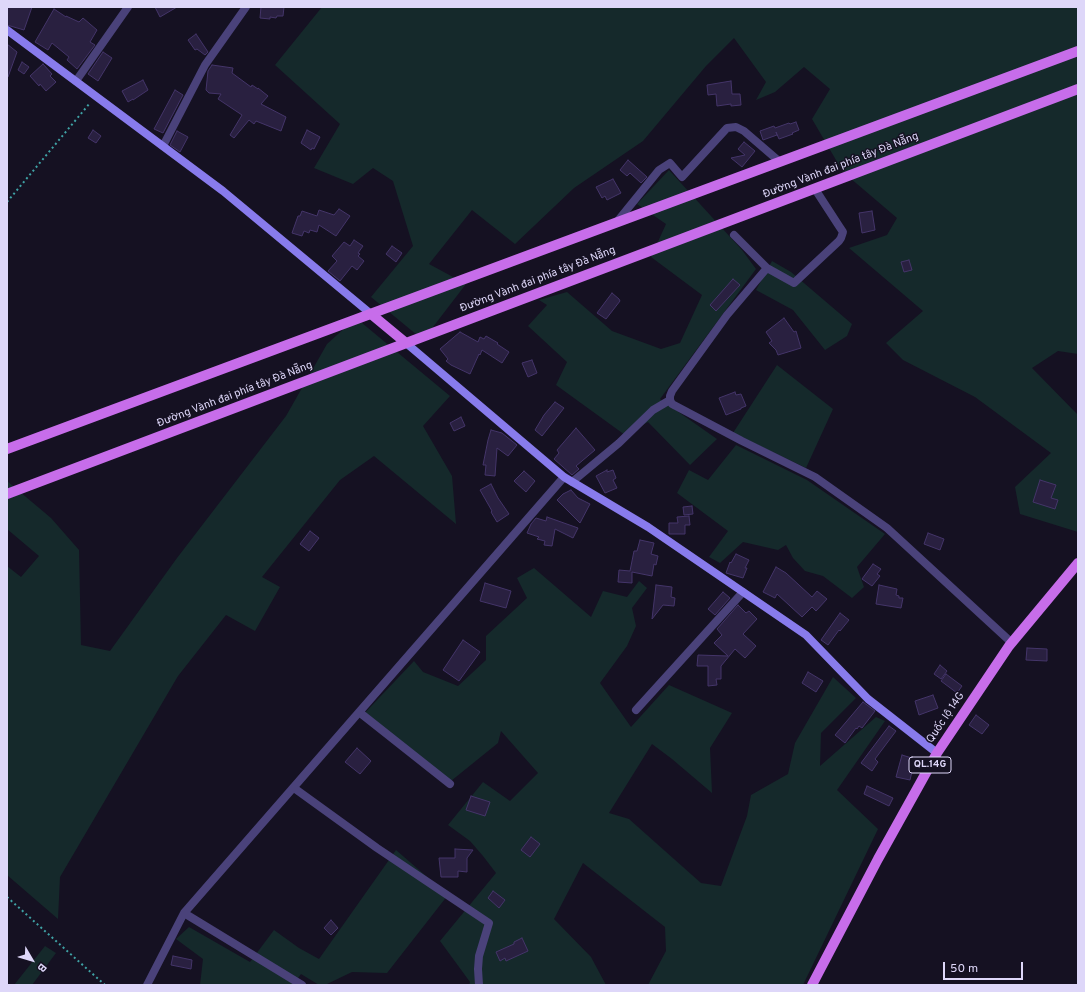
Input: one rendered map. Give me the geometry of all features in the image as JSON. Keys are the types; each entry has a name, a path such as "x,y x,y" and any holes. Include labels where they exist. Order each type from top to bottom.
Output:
{"main road":[{"path":"7,449 1078,51"},
{"name":"Đường Vành đai phía tây Đà Nẵng","path":"7,494 1078,90"},
{"path":"371,314 406,343"},
{"name":"Quốc lộ 14G","path":"812,985 867,879 937,753 958,719 1012,643 1078,563"}],"street":[{"path":"76,81 128,7"},
{"path":"163,146 203,69 246,7"},
{"path":"7,30 223,191 371,314"},
{"path":"616,223 659,170 670,164 682,177 727,128 736,127 744,131 780,162"},
{"path":"734,235 767,268 794,283 841,238 842,232 840,226 815,189"},
{"path":"767,268 727,315 672,391 670,396 672,404 815,477 880,523 1012,643"},
{"path":"406,343 564,477 648,527 806,635 868,699 937,753"},
{"path":"572,482 619,443 653,410 670,400"},
{"path":"147,985 184,913 564,477"},
{"path":"636,710 743,592"},
{"path":"359,712 450,784"},
{"path":"294,788 376,848 489,922 479,956 479,985"},
{"path":"184,913 302,985"}],"path":[{"path":"7,202 96,96"},
{"path":"7,897 106,985"}],"green space":[{"path":"322,7 1078,7 1078,354 1058,351 1032,368 1078,415 1078,532 1020,514 1015,487 1051,453 975,397 903,360 886,343 923,311 849,248 887,235 897,218 843,172 812,119 830,89 804,67 775,92 756,100 766,82 734,38 706,66 643,141 574,188 515,244 472,210 429,264 466,284 423,340 371,297 413,246 393,181 373,168 353,184 314,168 340,124 275,65"},
{"path":"669,170 742,250 756,269 660,399 717,439 690,465 648,422 625,435 556,385 567,362 528,326 547,305 539,300 567,292 612,331 661,349 680,343 702,295 651,257 666,224 637,204"},
{"path":"772,261 791,272 852,324 847,336 825,350 793,310 756,290"},
{"path":"356,318 450,396 423,426 452,476 456,524 374,456 340,480 262,577 280,587 255,631 226,615 178,676 60,877 58,919 7,875 7,566 21,577 39,556 7,529 7,481 51,518 79,550 81,645 110,651 177,558 286,416 327,344"},
{"path":"777,365 833,409 806,468 733,433"},
{"path":"736,445 807,480 885,534 857,567 864,587 852,598 823,576 805,571 793,558 786,545 778,550 743,542 720,563 709,557 728,531 677,493 689,470 708,480"},
{"path":"534,568 591,617 603,591 627,597 639,581 647,588 632,608 636,626 627,646 600,683 631,727 669,685 732,713 710,748 712,793 652,744 609,813 629,819 701,883 721,886 747,816 751,795 788,774 795,743 833,677 856,698 821,733 820,766 876,717 885,721 837,790 878,829 803,985 648,985 666,951 665,927 583,863 554,919 591,957 606,985 469,985 470,982 440,941 496,873 470,841 448,825 483,782 510,801 538,773 501,731 498,743 451,781 360,718 414,661 423,672 458,686 486,660 486,636 527,598 517,578"},
{"path":"396,850 448,895 387,973 352,972 325,985 319,985 301,974 293,985 200,985 203,959 176,939 189,927 250,962 274,930 299,948 319,959"},
{"path":"45,946 56,953 32,985 14,985"}],"building":[{"path":"7,7 32,7 24,30 7,25"},
{"path":"155,7 177,7 160,17"},
{"path":"261,7 284,7 283,16 277,16 276,18 270,17 270,19 260,18"},
{"path":"54,9 66,17 79,22 83,18 97,30 90,42 95,45 77,69 67,60 69,57 52,43 48,50 35,42"},
{"path":"196,34 208,52 205,55 197,49 195,50 188,40"},
{"path":"7,44 17,52 8,77 7,76"},
{"path":"103,52 112,58 98,81 88,74"},
{"path":"22,62 29,67 24,74 18,70"},
{"path":"43,64 52,74 50,76 56,82 46,91 30,76"},
{"path":"212,65 233,68 232,73 251,87 252,85 258,88 268,96 261,104 286,117 281,131 256,121 254,124 249,120 234,138 230,135 242,115 218,99 221,94 209,93 206,90 208,71"},
{"path":"143,80 148,90 128,102 122,91"},
{"path":"731,81 732,94 740,94 741,105 731,106 731,104 717,106 716,94 708,95 707,85"},
{"path":"175,90 183,95 163,133 154,129"},
{"path":"796,122 799,130 792,133 793,134 779,139 776,132 777,135 763,140 760,131 774,126 775,128"},
{"path":"93,130 101,136 96,143 88,138"},
{"path":"307,130 320,137 314,149 312,148 311,150 301,143"},
{"path":"177,131 188,137 180,152 170,145"},
{"path":"744,142 755,151 742,167 731,158 745,155 738,149"},
{"path":"628,160 647,177 641,183 630,173 627,176 620,170"},
{"path":"613,179 621,193 607,200 605,196 602,198 596,187"},
{"path":"339,209 350,216 336,236 319,225 317,232 310,230 309,233 304,231 302,236 292,233 298,216 300,216 302,211 317,216 319,210 334,215"},
{"path":"872,211 875,230 862,233 859,213"},
{"path":"354,240 363,246 358,253 360,254 358,256 364,261 357,270 352,266 340,281 328,271 337,261 332,256 344,242 350,246"},
{"path":"392,246 402,253 396,262 386,254"},
{"path":"909,260 912,270 904,272 901,262"},
{"path":"733,279 740,285 716,311 710,305"},
{"path":"612,293 620,301 606,319 597,313"},
{"path":"784,318 794,332 796,331 801,348 778,355 776,350 769,343 772,341 766,332"},
{"path":"460,332 478,342 480,337 484,339 486,336 509,352 502,363 482,350 470,374 446,361 448,359 440,349"},
{"path":"532,360 537,373 528,377 522,363"},
{"path":"735,392 736,395 741,394 746,406 726,415 719,398"},
{"path":"555,402 564,408 542,436 535,430 544,415"},
{"path":"461,417 465,426 454,431 450,423"},
{"path":"576,428 595,450 576,466 579,469 572,475 554,459 559,453 557,450"},
{"path":"491,430 502,433 517,445 508,456 497,448 495,476 485,475 486,465 483,465"},
{"path":"607,470 607,472 613,470 616,478 613,480 617,488 605,493 596,476"},
{"path":"524,471 535,481 526,492 514,481"},
{"path":"1040,480 1056,485 1051,498 1058,500 1055,509 1033,502"},
{"path":"491,484 498,498 509,514 497,522 480,490"},
{"path":"571,490 578,498 590,504 580,523 557,500 563,494"},
{"path":"692,506 693,514 684,515 683,507"},
{"path":"689,516 690,525 685,525 685,534 669,534 669,523 678,523 677,517"},
{"path":"547,517 578,528 573,538 555,529 552,546 544,545 545,541 537,539 539,537 527,533 531,524 536,518 546,521"},
{"path":"310,531 319,538 309,551 300,544"},
{"path":"928,533 944,539 940,550 924,544"},
{"path":"640,540 654,543 651,554 658,556 656,565 654,564 652,576 632,572 632,583 618,582 619,570 630,571 634,551 637,551"},
{"path":"736,554 749,560 745,568 747,568 743,578 726,573 730,562 731,563"},
{"path":"873,564 881,569 877,574 880,576 872,586 862,579"},
{"path":"776,567 786,573 812,597 817,591 827,599 816,611 812,607 802,617 777,594 775,598 763,592"},
{"path":"485,583 511,591 506,608 480,601"},
{"path":"656,585 672,587 671,597 675,598 674,606 663,605 652,619"},
{"path":"879,585 897,589 896,595 899,596 899,598 903,598 901,608 876,604"},
{"path":"723,592 730,598 715,615 708,609"},
{"path":"738,605 746,613 749,611 757,619 743,634 756,646 745,658 735,649 721,666 721,679 716,679 717,685 708,686 708,666 697,666 698,655 728,656 714,643 722,635 717,629"},
{"path":"840,613 849,620 840,631 839,630 828,645 821,640"},
{"path":"463,640 480,652 459,681 443,670"},
{"path":"1027,648 1047,649 1047,661 1026,660"},
{"path":"940,665 947,671 941,679 934,674"},
{"path":"808,672 823,681 816,692 802,683"},
{"path":"946,674 962,686 957,693 941,681"},
{"path":"933,695 938,708 919,715 915,701"},
{"path":"863,702 875,711 862,728 859,726 857,729 856,728 845,743 835,735"},
{"path":"976,715 989,725 982,734 969,725"},
{"path":"889,726 896,731 875,759 878,762 872,771 861,763"},
{"path":"357,748 371,761 360,774 345,762"},
{"path":"902,755 915,759 910,780 896,777"},
{"path":"867,786 893,798 889,806 864,794"},
{"path":"471,796 490,802 485,816 466,810"},
{"path":"531,837 540,844 530,857 521,850"},
{"path":"455,849 473,850 467,858 467,872 458,871 458,877 441,877 439,858 455,858"},
{"path":"493,891 505,900 499,908 488,898"},
{"path":"331,920 338,928 331,935 324,928"},
{"path":"522,938 528,951 506,961 505,958 500,961 496,952 514,944 514,942"},
{"path":"173,956 192,960 191,969 171,965"}]}
